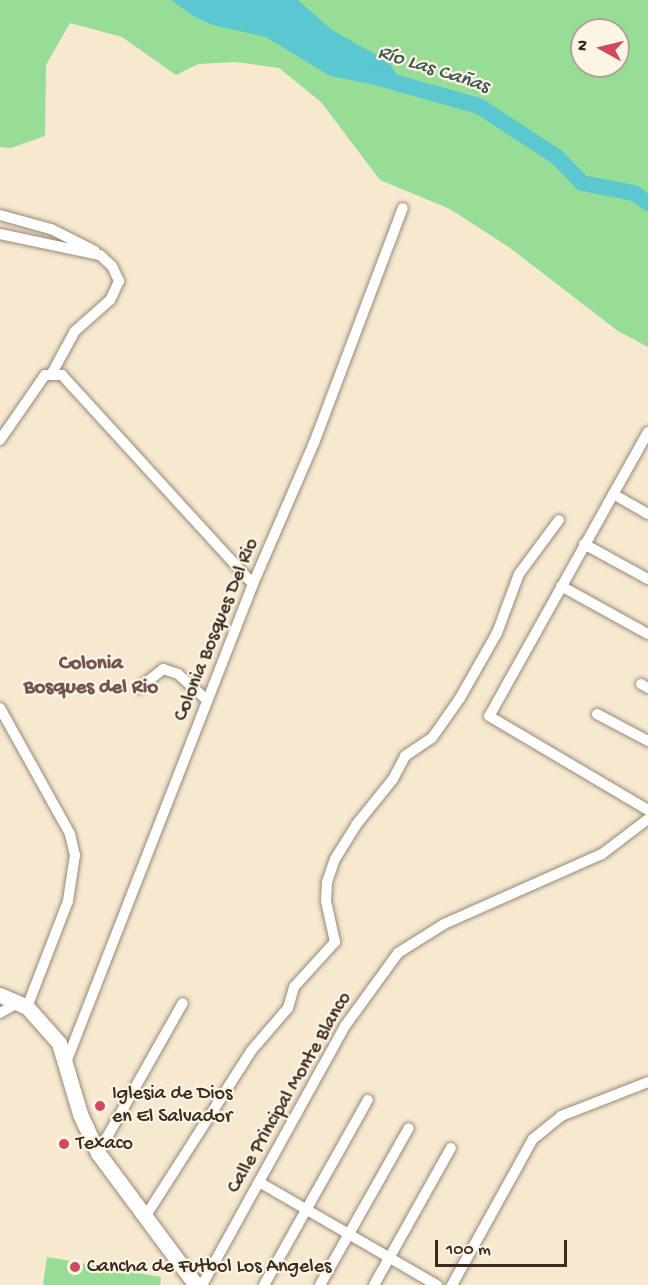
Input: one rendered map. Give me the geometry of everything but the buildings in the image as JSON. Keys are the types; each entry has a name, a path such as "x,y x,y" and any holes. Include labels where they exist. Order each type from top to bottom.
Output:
{"street":[{"name":"Colonia Bosques Del Rio","path":"65,1066 253,584 314,443 403,208"},
{"path":"0,215 51,229 100,255 112,266 119,281 110,300 75,331 52,373"},
{"path":"0,234 100,255"},
{"path":"0,440 45,375 52,373 70,380 253,584"},
{"path":"648,432 489,716 490,720 648,810"},
{"path":"613,494 648,514"},
{"path":"146,1217 251,1051 288,1008 294,987 335,942 326,901 327,882 335,859 356,825 393,779 405,756 432,738 460,698 497,633 519,574 559,520"},
{"path":"584,544 648,579"},
{"path":"561,586 648,634"},
{"path":"139,688 163,669 178,674 207,700"},
{"path":"0,708 70,834 75,855 68,901 22,1005 0,1013"},
{"path":"597,714 648,741"},
{"name":"Calle Principal Monte Blanco","path":"202,1285 345,1026 398,952 428,931 602,854 648,819"},
{"path":"0,995 22,1005 59,1043 80,1114 98,1153 196,1285"},
{"path":"98,1153 183,1003"},
{"path":"452,1285 533,1139 561,1116 648,1082"},
{"path":"264,1285 368,1100"},
{"path":"320,1285 409,1128"},
{"path":"374,1285 451,1148"},
{"path":"259,1182 437,1285"}],"green space":[{"path":"0,0 648,0 648,347 618,331 510,248 450,209 380,180 321,102 279,68 235,62 198,64 176,75 122,37 70,23 46,65 45,136 11,148 0,147"},
{"name":"Cancha de Futbol Los Angeles","path":"47,1257 161,1277 160,1285 43,1285"}],"water":[{"path":"171,0 298,0 332,30 389,62 397,75 390,88 330,76 266,37 213,25 193,16"}],"waterway":[{"name":"Río Las Cañas","path":"372,76 479,106 557,157 582,183 634,193 648,203"}],"place":[{"name":"Iglesia de Dios en El Salvador","path":"100,1106"},
{"name":"Texaco","path":"64,1144"},
{"name":"Cancha de Futbol Los Angeles","path":"75,1267"}],"district":[{"name":"Colonia Bosques del Rio","path":"91,677"}]}
